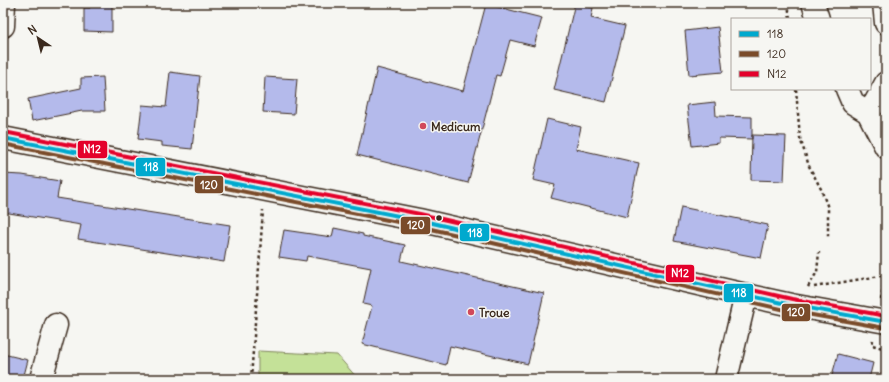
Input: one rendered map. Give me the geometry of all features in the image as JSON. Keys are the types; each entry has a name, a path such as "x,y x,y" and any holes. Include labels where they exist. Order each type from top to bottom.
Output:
{"main road":[{"path":"3,26 4,3"},
{"path":"813,3 818,18"},
{"path":"884,3 886,23"},
{"path":"868,112 874,105 886,83"},
{"path":"847,90 853,103 868,112 886,147"},
{"path":"3,138 419,220 791,305 886,322"},
{"path":"726,379 746,295"},
{"path":"41,379 56,325"}],"path":[{"path":"788,3 790,18"},
{"path":"796,90 800,138 809,166 821,189 828,208 828,237"},
{"path":"251,379 264,190"},
{"path":"791,305 808,288 817,272 819,252"},
{"path":"808,288 886,275"}],"green space":[{"path":"258,351 337,355 358,379 258,379"}],"building":[{"path":"90,3 112,3 112,32 84,31 84,8 90,8"},
{"path":"575,3 582,3 582,5 593,8 591,18 625,26 606,102 554,90"},
{"name":"Medicum","path":"486,4 542,18 534,46 510,40 500,76 496,75 468,183 357,155 377,68 463,91"},
{"path":"718,27 723,72 689,75 685,31"},
{"path":"170,72 200,76 192,149 162,146 162,142 138,139 142,105 166,107"},
{"path":"103,77 105,111 82,111 32,121 28,99 81,88 81,78"},
{"path":"265,77 297,79 294,114 263,112"},
{"path":"715,102 716,116 752,117 752,139 719,138 719,143 692,146 687,105"},
{"path":"547,119 581,127 576,149 639,163 627,217 551,198 555,185 533,180"},
{"path":"752,135 786,136 784,181 751,180"},
{"path":"3,174 22,175 60,181 57,198 230,225 224,262 78,239 81,225 3,212"},
{"path":"681,207 768,225 761,258 674,241"},
{"path":"334,228 405,245 401,261 544,293 528,364 450,346 446,365 362,344 372,306 363,304 371,268 307,256 306,261 279,257 284,230 332,237"},
{"path":"3,354 28,360 23,379 3,379"},
{"path":"838,354 873,363 869,379 831,379"}],"transit line":[{"name":"N12","path":"4,132 420,214 792,299 886,316"},
{"name":"118","path":"3,138 419,220 791,305 886,322"},
{"name":"120","path":"3,144 418,226 790,311 885,328"}],"place":[{"name":"Medicum","path":"423,126"},
{"name":"Troue","path":"471,312"}]}
